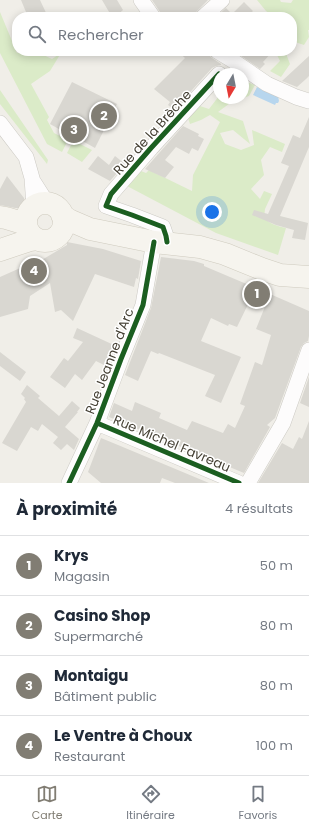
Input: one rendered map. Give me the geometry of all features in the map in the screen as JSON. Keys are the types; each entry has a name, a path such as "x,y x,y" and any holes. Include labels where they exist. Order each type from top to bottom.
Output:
{"main road":[{"path":"3,217 40,220 69,220 90,229 212,250 262,270 280,275 309,276"},
{"path":"5,248 40,220"}],"street":[{"path":"141,0 149,12"},
{"path":"209,12 222,0"},
{"path":"225,56 267,84 309,100"},
{"name":"Rue de la Brèche","path":"225,68 232,60"},
{"name":"Rue de la Brèche","path":"160,242 166,236 163,227 106,206 111,194 213,81"},
{"path":"0,123 26,157 32,178 40,220"},
{"name":"Rue Jeanne d'Arc","path":"69,483 97,423 143,305 160,242"},
{"path":"248,483 283,423 309,350"},
{"name":"Rue Michel Favreau","path":"97,423 239,483"}],"green space":[{"path":"257,0 280,0 281,2 291,3 293,0 309,0 309,37 304,45 297,43 297,12 266,11"},
{"path":"0,12 12,41 12,56 45,56 52,59 59,56 50,71 31,84 49,117 47,120 54,133 68,140 62,152 47,144 0,53"},
{"path":"278,56 287,56 290,64 281,77 270,71 280,61"},
{"path":"249,83 255,85 249,96"},
{"path":"0,90 48,160 47,164 0,104"},
{"path":"213,104 229,104 218,112 243,121 250,144 233,130 220,133 225,144 241,150 254,145 252,130 285,144 282,152 270,147 261,160 264,175 251,189 260,199 264,191 272,194 265,209 264,218 269,222 286,228 278,255 216,233 127,186 141,171 146,173 149,170 192,191 193,175 220,122 210,115 190,124 188,118 200,106 209,109"},
{"path":"78,143 92,150 82,162 67,153 71,145"}],"water":[{"path":"257,87 278,96 278,103 275,105 253,95"}],"building":[{"path":"21,0 40,0 46,12 26,12"},
{"path":"102,0 117,0 123,10 121,12 109,12"},
{"path":"152,0 208,0 196,12 160,12"},
{"path":"244,2 253,11 252,12 234,12"},
{"path":"226,8 230,12 222,12"},
{"path":"183,56 210,56 221,65 212,68 174,110 168,105 170,102 154,89 185,58"},
{"path":"241,56 268,56 263,62 265,64 260,69"},
{"path":"309,56 309,76 306,79 297,87 282,81"},
{"path":"72,82 117,104 95,148 77,138 76,139 65,134 66,133 50,124"},
{"path":"309,117 309,147 280,216 308,223 305,240 292,238 294,230 276,225 252,215 254,210 268,214 289,166 281,163 293,135 300,138"},
{"path":"183,126 199,134 198,136 204,139 198,151 192,148 189,154 176,147 165,160 174,167 165,178 145,169"},
{"path":"98,156 109,165 115,156 125,164 110,181 88,169"},
{"path":"7,176 24,198 25,208 0,205 0,189"},
{"path":"67,242 103,249 141,261 138,279 136,278 134,287 95,274 73,321 61,310 55,312 50,283 30,296 28,309 0,317 0,277 27,265 26,264 38,257 40,261 67,245"},
{"path":"161,257 194,261 204,264 204,266 256,288 237,327 229,324 228,326 211,318 201,341 241,357 221,403 205,396 215,375 159,353 158,354 151,351 138,381 125,375 151,308"},
{"path":"270,294 309,311 309,336 308,341 301,347 275,418 267,425 270,427 244,473 109,417 114,403 132,411 135,402 161,413 159,418 187,430 192,421 223,433 228,424 235,428 245,406 240,404 255,362 262,365 271,335 256,329"},
{"path":"77,328 116,346 108,367 96,361 82,380 75,374 65,388 50,377 64,358 68,361 83,342 73,338"},
{"path":"0,352 26,372 20,381 0,366"},
{"path":"309,377 309,407 300,403"},
{"path":"27,385 40,396 38,398 59,416 72,401 80,408 65,427 79,439 74,450 67,444 61,450 53,443 58,437 42,424 38,431 31,427 17,451 2,443 26,402 24,399 25,398 21,394"},
{"path":"309,421 309,483 258,483 282,443 293,449 299,437 302,439"},
{"path":"101,438 209,483 175,483 162,478 160,483 101,483 88,472"}],"cycle path":[{"path":"167,242 163,227 106,206 111,194 213,81"},
{"path":"69,483 97,423 143,305 154,242"},
{"path":"97,423 239,483"}],"place":[{"name":"Casino Shop","path":"104,116"},
{"name":"Montaigu","path":"74,130"},
{"name":"Le Ventre à Choux","path":"34,271"},
{"name":"Krys","path":"257,294"}]}
